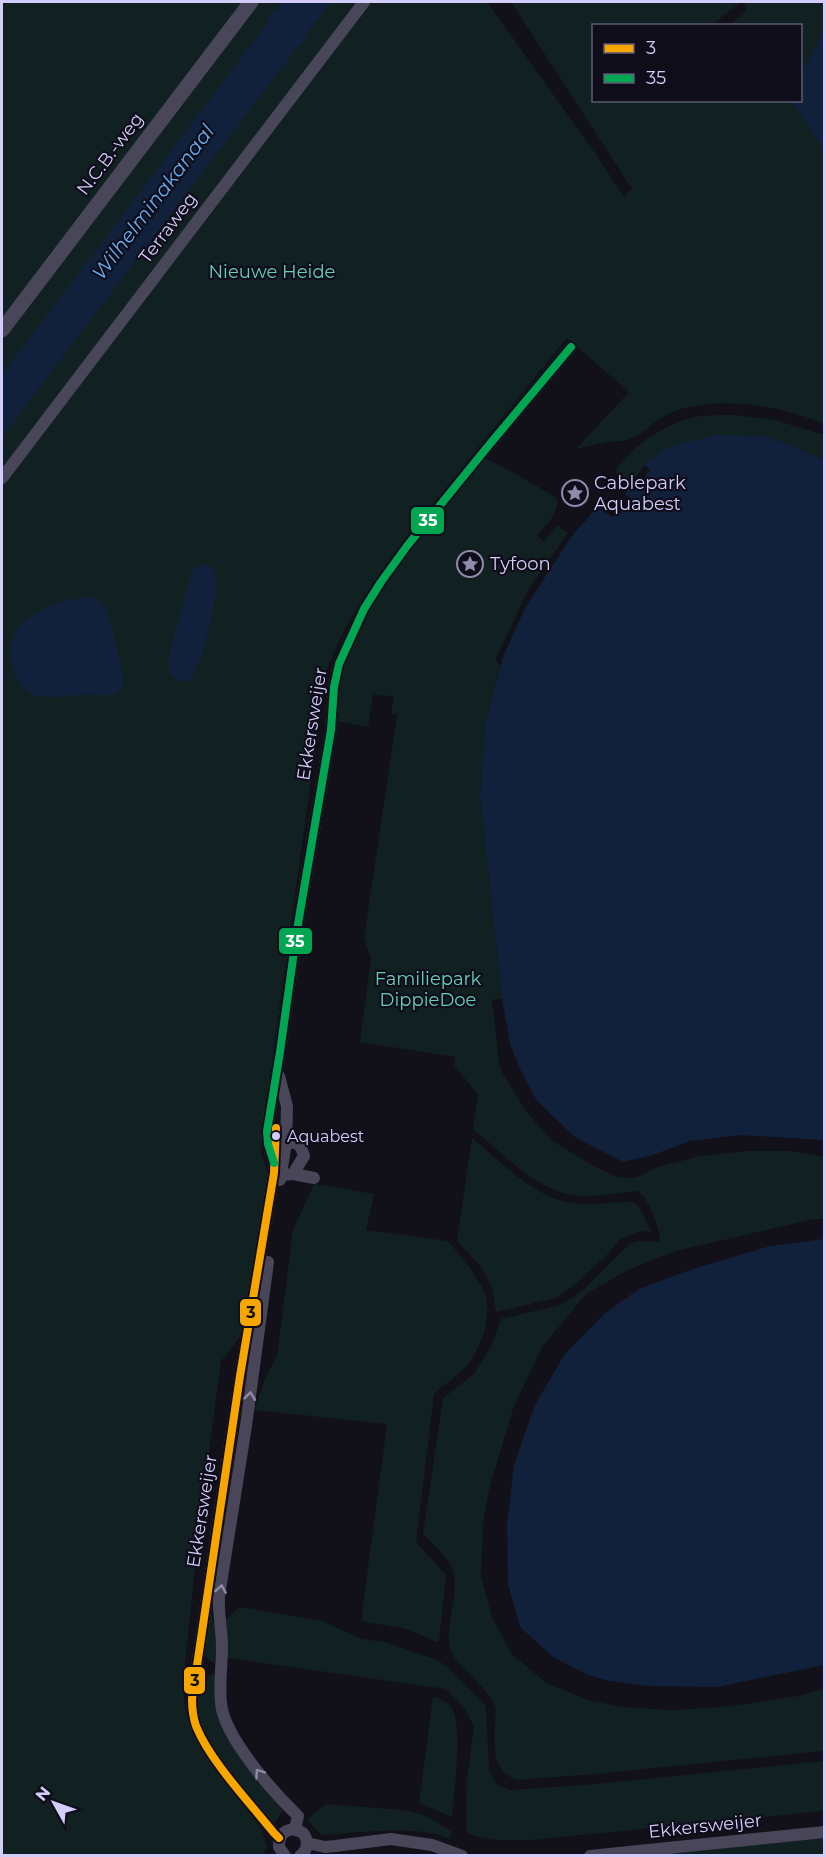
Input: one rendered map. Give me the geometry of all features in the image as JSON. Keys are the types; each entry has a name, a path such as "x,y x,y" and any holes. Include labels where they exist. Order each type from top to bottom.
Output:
{"street":[{"name":"N.C.B.-weg","path":"2,330 250,2"},
{"name":"Terraweg","path":"2,478 363,2"},
{"name":"Ekkersweijer","path":"279,1838 219,1765 204,1742 193,1714 192,1699 274,1157 268,1144 267,1131 297,930 331,730 334,687 339,664 364,609 381,582 452,491 571,347"},
{"name":"Ekkersweijer","path":"277,1072 287,1106 287,1174 272,1227 246,1426 218,1609 222,1637 221,1703 224,1716 230,1732 267,1783 298,1816 295,1829"},
{"name":"Ekkersweijer","path":"286,1143 296,1142 302,1147 304,1156 287,1174"},
{"path":"274,1157 286,1143"},
{"path":"287,1174 314,1178"},
{"path":"282,1855 279,1838 285,1831 295,1829 303,1833 307,1843 307,1847 300,1856"},
{"name":"Ekkersweijer","path":"590,1856 825,1832"},
{"path":"307,1843 326,1847 391,1839 432,1845 462,1856"}],"green space":[{"name":"Nieuwe Heide","path":"2,2 487,2 624,197 632,189 511,2 741,2 713,24 592,24 592,102 792,102 824,150 824,424 807,417 767,407 747,404 706,404 668,414 640,434 627,440 576,449 629,392 567,338 380,572 350,620 326,673 262,1131 261,1153 270,1178 242,1335 221,1361 200,1520 183,1683 185,1707 194,1736 262,1830 267,1847 263,1853 258,1855 2,1855"},
{"path":"744,2 824,2 824,28 802,70 802,24 731,24 746,12"},
{"path":"735,415 775,420 824,435 824,460 789,444 764,436 644,465 633,482 623,482 615,471 631,452 665,428 689,418"},
{"name":"Familiepark DippieDoe","path":"485,458 557,498 554,514 537,536 544,541 557,525 568,533 528,590 496,659 500,666 485,724 480,796 502,998 492,1000 499,1064 503,1074 528,1114 554,1142 617,1177 640,1176 654,1168 700,1156 747,1151 791,1151 824,1157 824,1219 814,1219 676,1251 628,1270 586,1294 542,1347 514,1406 490,1485 483,1524 481,1576 492,1618 512,1654 545,1682 588,1700 622,1707 673,1710 734,1706 798,1696 824,1689 824,1751 516,1780 502,1770 498,1763 495,1706 486,1692 457,1661 450,1648 449,1627 455,1586 454,1576 446,1557 423,1534 443,1398 474,1374 491,1346 501,1319 561,1305 582,1291 629,1244 638,1241 660,1242 653,1214 638,1191 582,1196 566,1194 523,1172 473,1129 478,1095 454,1065 455,1057 360,1042 371,958 364,938 397,715 391,714 394,696 373,695 368,727 332,720 339,674 353,638 381,590 412,546"},
{"path":"472,1138 522,1180 550,1196 565,1202 581,1204 632,1202 638,1205 652,1232 641,1231 621,1238 607,1255 556,1298 496,1312 492,1288 481,1267 457,1241"},
{"path":"314,1184 374,1194 366,1230 448,1241 474,1274 485,1294 486,1324 479,1346 462,1371 434,1394 416,1542 446,1575 439,1641 437,1642 406,1629 361,1621 387,1424 254,1410 265,1379 277,1356 293,1230"},
{"path":"239,1607 322,1621 359,1638 388,1643 437,1660 449,1668 486,1706 489,1770 497,1785 511,1790 596,1784 824,1761 824,1811 530,1840 497,1840 474,1835 466,1832 467,1780 474,1726 463,1706 446,1689 227,1658 225,1620"},
{"path":"210,1610 217,1636 215,1663 204,1654"},
{"path":"215,1673 215,1701 262,1786 283,1810 273,1826 223,1761 201,1727 197,1699 198,1683 203,1677"},
{"path":"433,1697 448,1704 453,1710 456,1723 457,1764 452,1817 419,1803"},
{"path":"326,1804 403,1810 424,1815 451,1831 450,1839 436,1834 404,1831 321,1835 307,1819"},
{"path":"824,1838 824,1855 648,1855"}],"water":[{"name":"Wilhelminakanaal","path":"284,2 331,2 2,437 2,375 268,22 267,20 275,9 277,10"},
{"path":"824,28 824,150 792,102 802,102 802,70"},
{"path":"716,435 764,436 789,444 824,460 824,1140 740,1135 690,1141 653,1155 623,1162 575,1137 537,1101 510,1044 502,998 480,796 485,724 503,657 525,608 571,537 617,485 626,478 634,482 644,465 668,447"},
{"path":"202,564 214,570 216,591 214,606 197,667 191,678 181,682 171,673 168,660 191,573"},
{"path":"88,597 101,602 108,616 123,677 121,688 113,695 48,697 30,693 19,682 13,667 11,650 14,637 21,625 31,616 58,603"},
{"path":"824,1239 824,1665 717,1687 648,1686 609,1681 588,1675 553,1657 520,1627 508,1584 507,1524 514,1465 535,1405 564,1355 604,1314 639,1289 690,1270 770,1246"}],"pier":[{"path":"644,465 650,469 637,490 631,486 625,494 630,498 619,515 616,514 613,517 598,508 617,485 626,478 634,482"}],"transit line":[{"name":"35","path":"274,1163 268,1144 267,1131 297,930 331,730 334,687 339,664 364,609 407,546 571,347"},
{"name":"3","path":"276,1128 274,1173 240,1376 192,1699 196,1726 202,1739 231,1781 279,1838"}],"place":[{"name":"Cablepark Aquabest","path":"575,493"},
{"name":"Tyfoon","path":"470,564"},
{"name":"Aquabest","path":"276,1136"}]}
